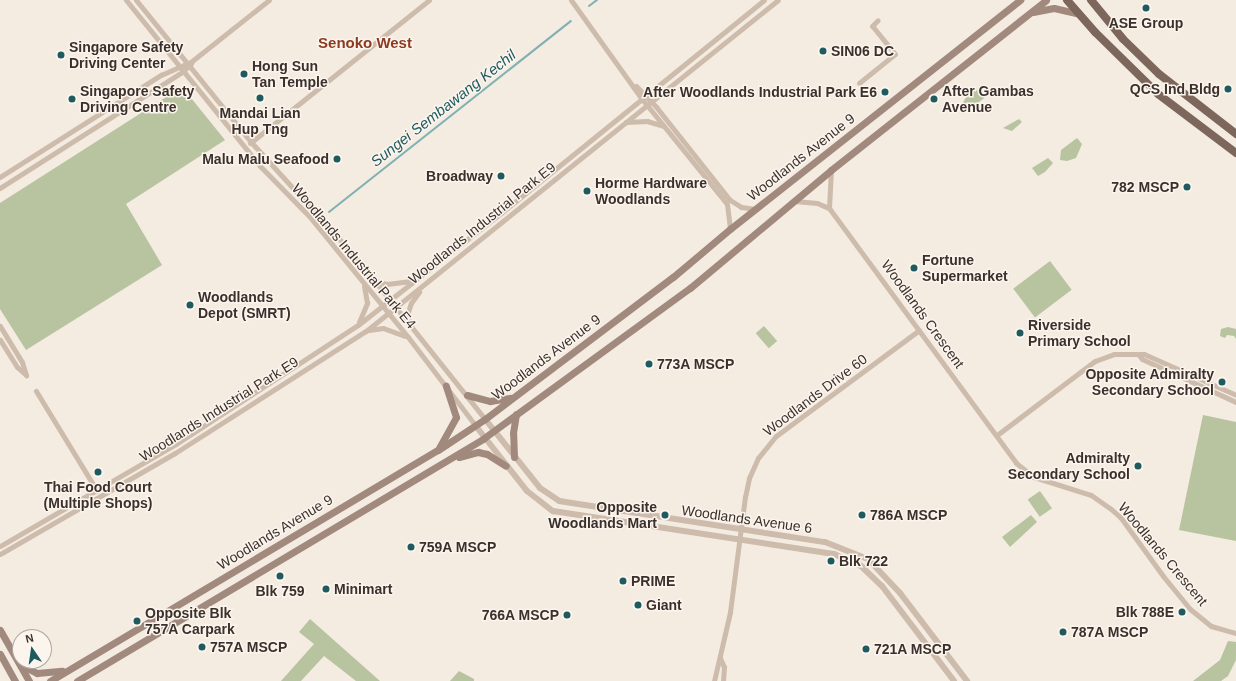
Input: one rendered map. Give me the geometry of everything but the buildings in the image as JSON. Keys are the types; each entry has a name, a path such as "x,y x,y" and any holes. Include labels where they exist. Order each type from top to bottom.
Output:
{"main road":[{"name":"Woodlands Avenue 9","path":"50,681 438,450 485,419 673,277 730,229 1020,0"},
{"name":"Woodlands Avenue 9","path":"77,681 447,461 494,431 690,288 832,170 1046,0"},
{"path":"1067,0 1158,94 1236,153"},
{"path":"1091,0 1124,39 1159,74 1236,134"},
{"path":"1028,14 1054,8 1079,14"},
{"path":"438,450 456,417 446,386"},
{"path":"467,395 490,401 512,398"},
{"path":"514,456 513,436 516,414"},
{"path":"447,461 478,452 487,454 506,466"},
{"path":"0,630 12,651"},
{"path":"0,654 16,681"},
{"path":"5,663 9,681"},
{"path":"22,669 29,681"},
{"path":"29,669 36,673 57,673 70,669"}],"street":[{"name":"Woodlands Industrial Park E4","path":"126,0 177,66 226,125 309,216 408,337 484,438"},
{"name":"Woodlands Industrial Park E4","path":"136,0 172,44 190,63 206,86 251,142 397,307 494,431"},
{"path":"0,188 182,72 190,63 269,0"},
{"path":"245,147 429,0"},
{"path":"571,0 644,97 730,200 742,206 757,209"},
{"name":"Woodlands Industrial Park E9","path":"0,546 97,492 297,366 358,325 764,0"},
{"name":"Woodlands Industrial Park E9","path":"0,554 175,453 366,331 778,0"},
{"path":"136,13 142,7"},
{"path":"859,84 895,54 872,26 878,20"},
{"path":"165,50 172,44"},
{"path":"0,177 177,66 190,63"},
{"path":"198,91 206,86"},
{"path":"649,103 664,126 727,204 730,229"},
{"path":"226,125 233,119"},
{"path":"626,122 647,122 664,126"},
{"path":"794,201 817,203 829,208 832,170"},
{"name":"Woodlands Crescent","path":"829,208 997,435 1016,463 1034,477 1091,495 1111,509 1121,518 1163,576 1190,609 1211,626 1236,633"},
{"path":"375,281 387,284 414,281"},
{"path":"358,325 367,303 362,282"},
{"path":"411,325 407,315 411,303 426,284"},
{"path":"0,326 22,362 26,374 17,367 0,340"},
{"path":"366,331 383,328 408,337"},
{"name":"Woodlands Drive 60","path":"720,658 748,478 765,448 776,436 919,330"},
{"path":"997,435 1095,361 1114,354 1144,354 1236,395"},
{"path":"1138,354 1142,359 1236,402"},
{"path":"297,366 301,373"},
{"path":"36,391 97,492"},
{"name":"Woodlands Avenue 6","path":"494,431 540,488 559,501 825,542 868,559 900,593 967,681"},
{"name":"Woodlands Avenue 6","path":"484,438 527,491 553,511 739,542 834,554 861,566 882,586 954,681"},
{"path":"714,681 716,666 720,658"},
{"path":"720,658 724,668 723,681"}],"green space":[{"path":"982,90 987,96 963,114 959,109 970,91"},
{"path":"174,92 187,93 225,140 126,204 162,265 26,350 0,309 0,203"},
{"path":"1019,119 1022,122 1012,131 1003,128"},
{"path":"1077,138 1082,144 1076,158 1067,161 1060,160 1061,150"},
{"path":"1048,158 1053,163 1045,172 1038,176 1032,168"},
{"path":"1050,261 1072,290 1035,317 1013,289"},
{"path":"764,326 777,341 769,348 756,333"},
{"path":"1228,327 1236,329 1236,339 1234,336 1227,335 1225,338 1220,336 1221,329"},
{"path":"1203,415 1236,422 1236,541 1179,530"},
{"path":"1040,491 1052,508 1040,517 1028,500"},
{"path":"1031,515 1037,522 1010,547 1002,537"},
{"path":"310,619 380,681 356,681 324,656 301,681 281,681 314,644 299,632"},
{"path":"1228,641 1236,642 1236,660 1228,676 1221,681 1193,681 1220,660"},
{"path":"459,671 474,679 474,681 450,681"}],"waterway":[{"name":"Sungei Sembawang Kechil","path":"589,6 597,0"},
{"name":"Sungei Sembawang Kechil","path":"329,212 571,21"}],"place":[{"name":"ASE Group","path":"1146,8"},
{"name":"SIN06 DC","path":"823,51"},
{"name":"Singapore Safety Driving Center","path":"61,55"},
{"name":"Hong Sun Tan Temple","path":"244,74"},
{"name":"QCS Ind Bldg","path":"1228,89"},
{"name":"After Woodlands Industrial Park E6","path":"885,92"},
{"name":"Mandai Lian Hup Tng","path":"260,98"},
{"name":"Singapore Safety Driving Centre","path":"72,99"},
{"name":"After Gambas Avenue","path":"934,99"},
{"name":"Malu Malu Seafood","path":"337,159"},
{"name":"Broadway","path":"501,176"},
{"name":"782 MSCP","path":"1187,187"},
{"name":"Horme Hardware Woodlands","path":"587,191"},
{"name":"Fortune Supermarket","path":"914,268"},
{"name":"Woodlands Depot (SMRT)","path":"190,305"},
{"name":"Riverside Primary School","path":"1020,333"},
{"name":"773A MSCP","path":"649,364"},
{"name":"Opposite Admiralty Secondary School","path":"1222,382"},
{"name":"Admiralty Secondary School","path":"1138,466"},
{"name":"Thai Food Court (Multiple Shops)","path":"98,472"},
{"name":"Opposite Woodlands Mart","path":"665,515"},
{"name":"786A MSCP","path":"862,515"},
{"name":"759A MSCP","path":"411,547"},
{"name":"Blk 722","path":"831,561"},
{"name":"Blk 759","path":"280,576"},
{"name":"PRIME","path":"623,581"},
{"name":"Minimart","path":"326,589"},
{"name":"Giant","path":"638,605"},
{"name":"Blk 788E","path":"1182,612"},
{"name":"766A MSCP","path":"567,615"},
{"name":"Opposite Blk 757A Carpark","path":"137,621"},
{"name":"787A MSCP","path":"1063,632"},
{"name":"757A MSCP","path":"202,647"},
{"name":"721A MSCP","path":"866,649"}],"district":[{"name":"Senoko West","path":"365,43"}]}
